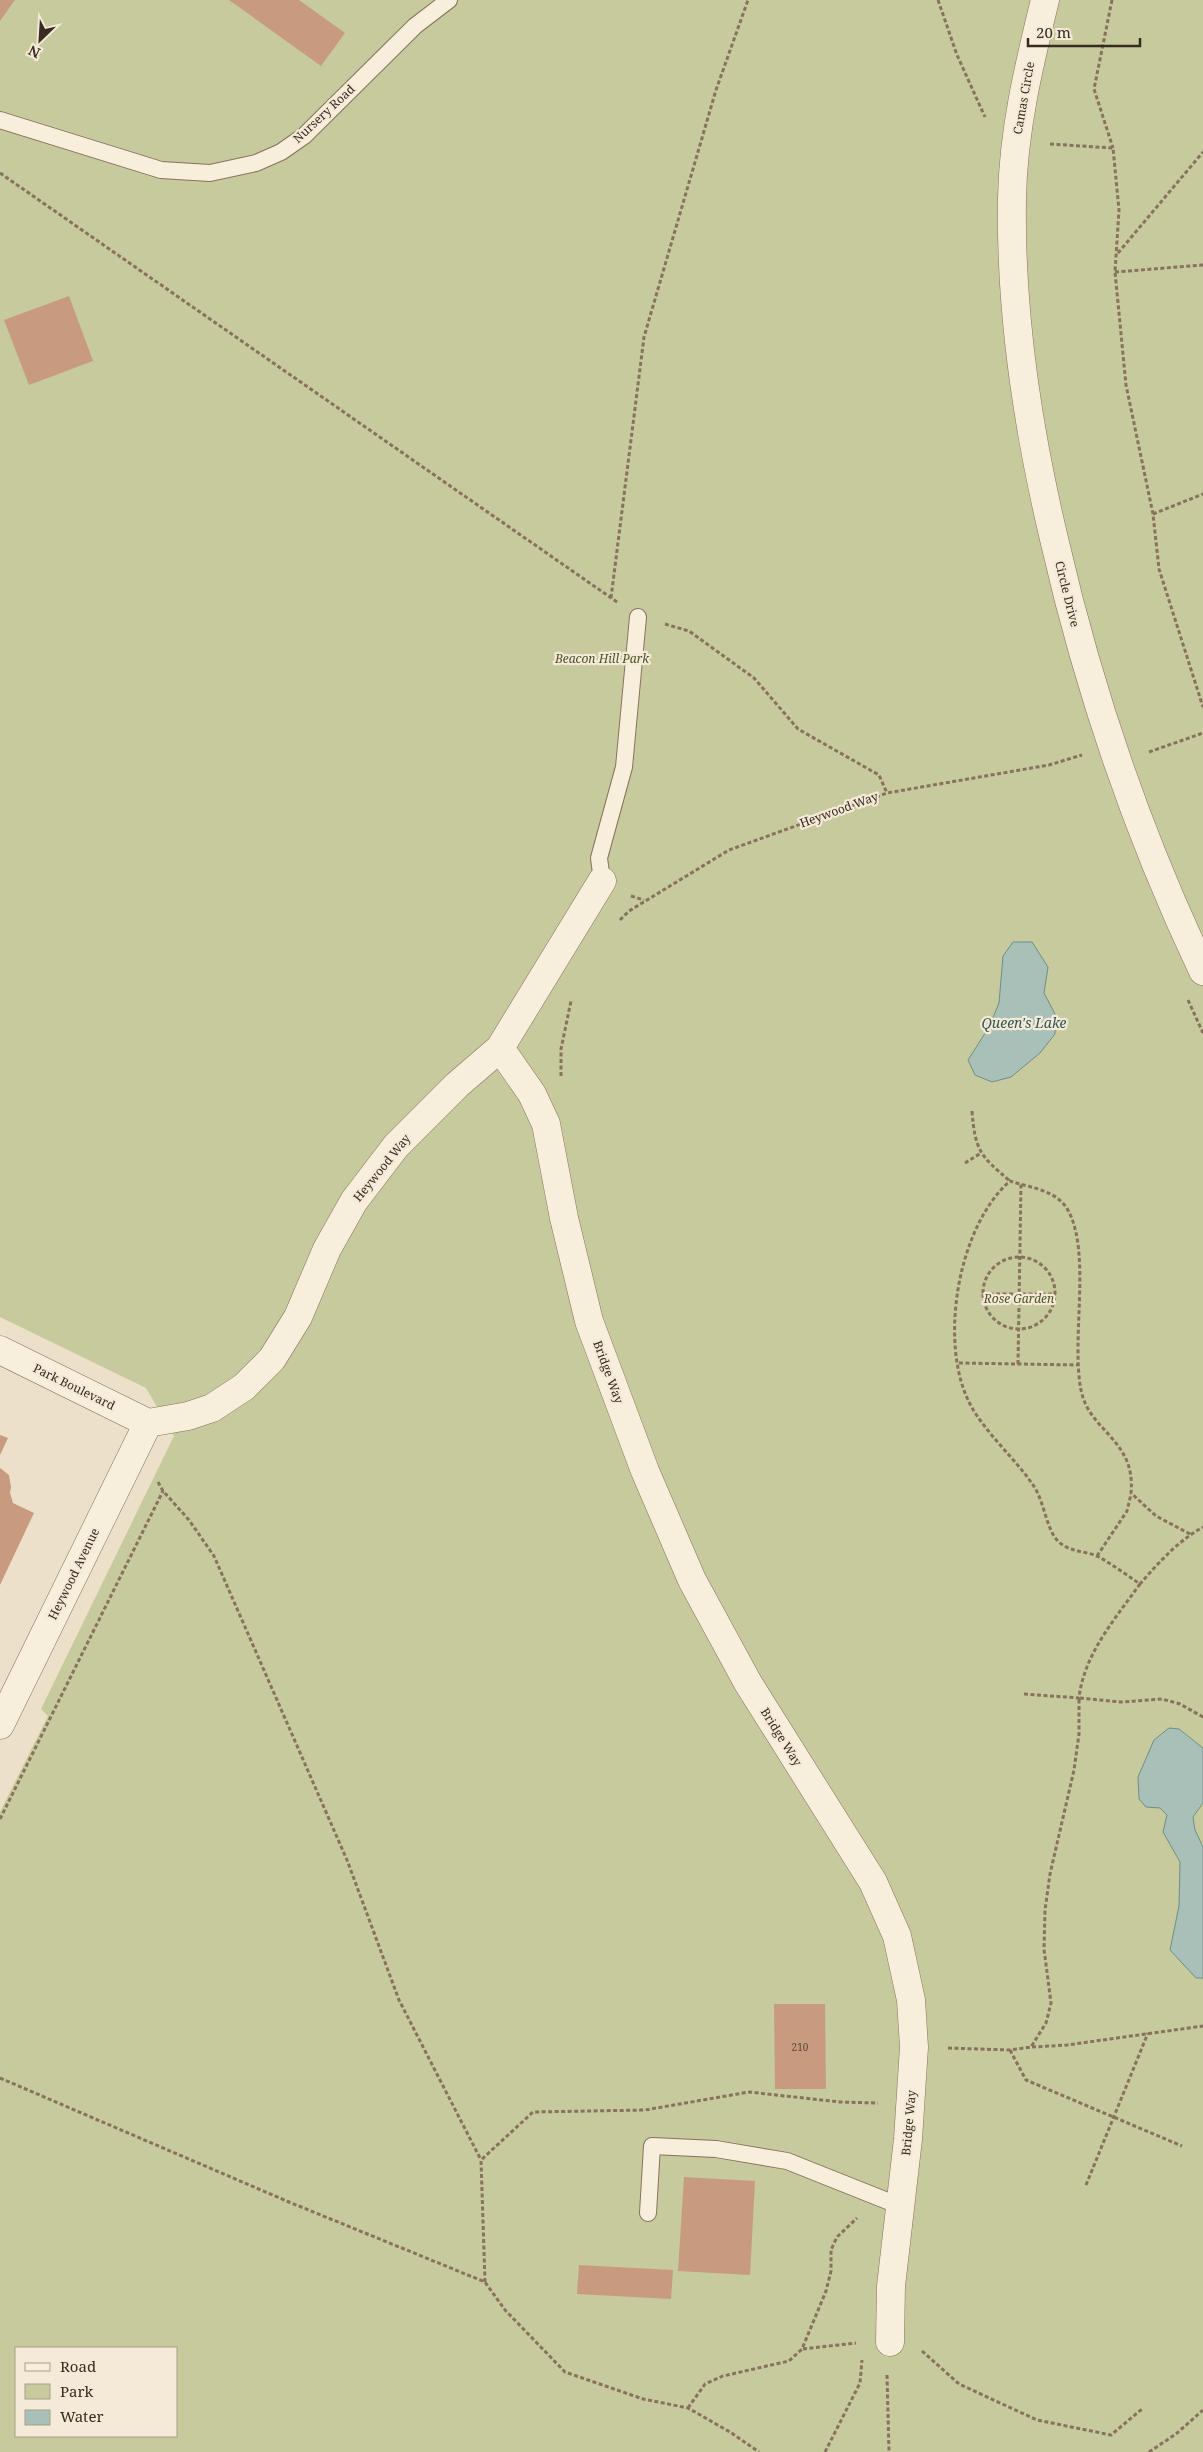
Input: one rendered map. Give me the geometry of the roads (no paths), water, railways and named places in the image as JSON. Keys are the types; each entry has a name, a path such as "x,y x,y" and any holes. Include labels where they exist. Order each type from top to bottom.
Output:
{"street":[{"name":"Camas Circle","path":"1012,197 1016,142 1026,75 1045,0"},
{"name":"Circle Drive","path":"1012,197 1015,298 1026,398 1035,451 1079,640 1112,749 1148,847 1203,971"},
{"name":"Heywood Way","path":"148,1423 188,1416 212,1408 244,1387 272,1359 298,1317 327,1249 354,1201 396,1146 458,1085 500,1048 602,881"},
{"name":"Bridge Way","path":"500,1048 532,1094 546,1124 564,1218 589,1321 645,1472 692,1580 748,1684 873,1882 897,1936 911,2000 914,2047 908,2139 891,2286 890,2342"},
{"name":"Park Boulevard","path":"0,1350 148,1423"},
{"name":"Heywood Avenue","path":"0,1725 148,1423"}],"lane":[{"name":"Nursery Road","path":"0,120 161,170 210,173 256,163 281,152 304,136 415,26 449,0"},
{"path":"602,881 599,858 624,767 638,617"},
{"path":"648,2213 652,2146 716,2149 787,2161 900,2206"}],"water":[{"name":"Queen's Lake","path":"1013,942 1032,942 1048,967 1044,993 1055,1014 1055,1034 1040,1053 1011,1077 992,1082 975,1075 968,1060 989,1027 999,1003 1003,956"},
{"path":"1169,1728 1179,1729 1203,1748 1203,1803 1193,1817 1195,1830 1203,1847 1203,1978 1196,1978 1170,1950 1179,1906 1180,1862 1163,1832 1167,1815 1160,1808 1146,1807 1139,1799 1138,1777 1154,1740"}],"park label":[{"name":"Beacon Hill Park","path":"602,659"},
{"name":"Rose Garden","path":"1019,1299"}]}
